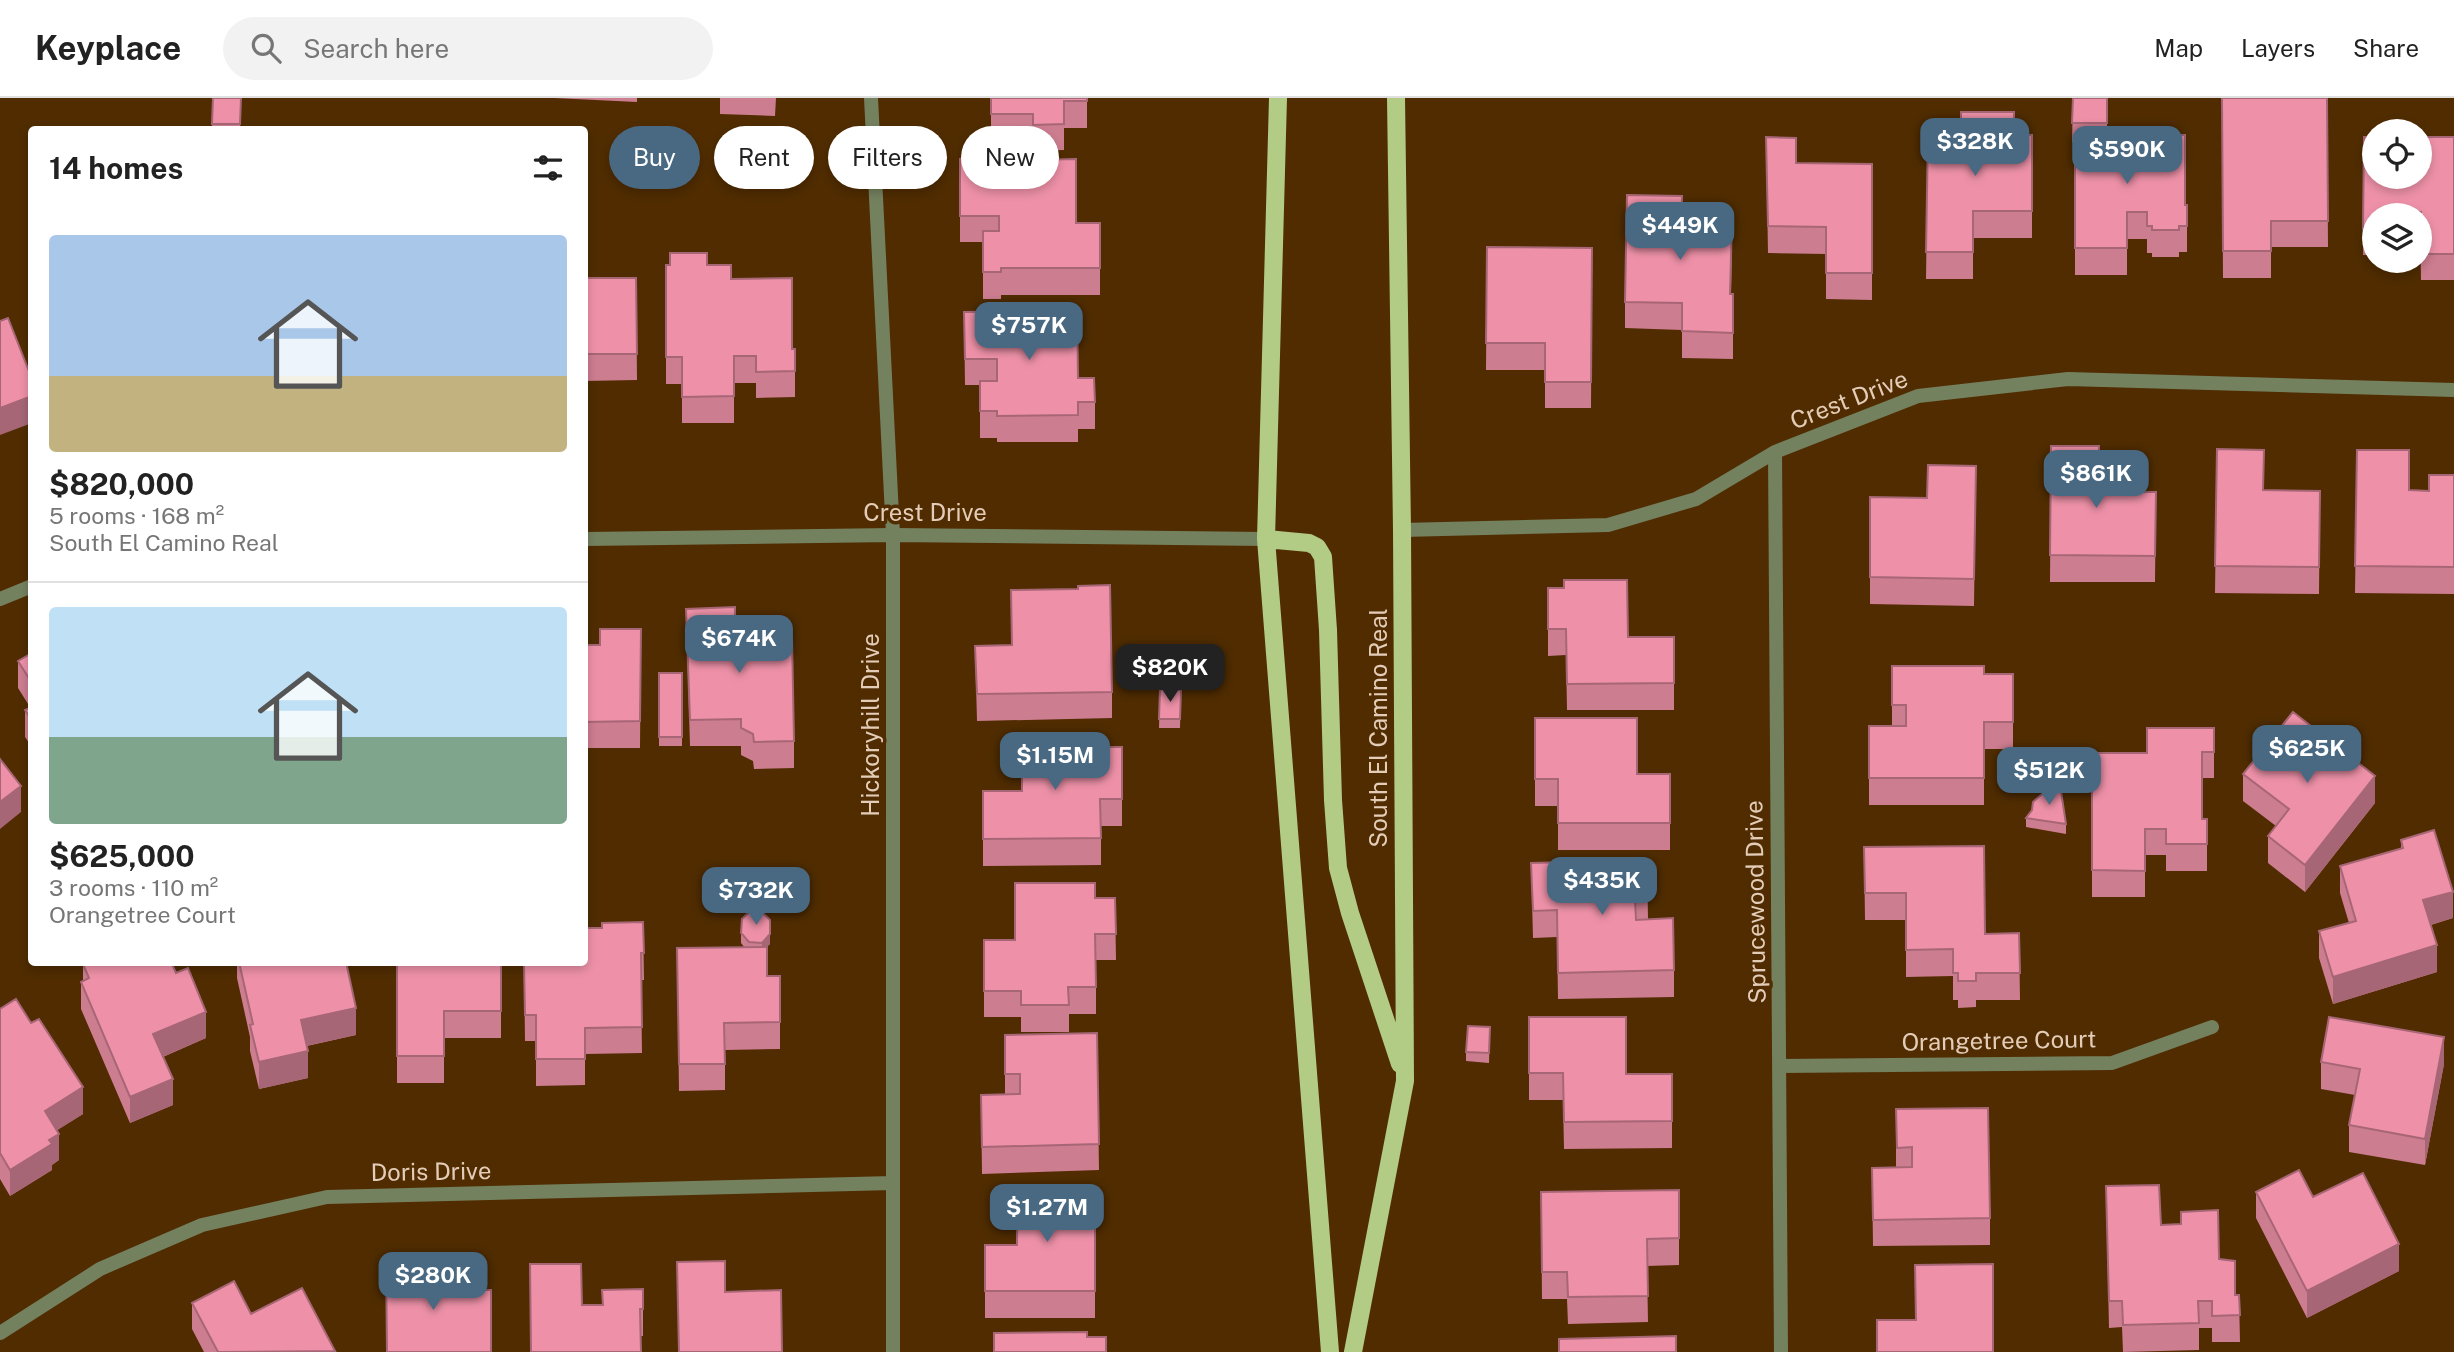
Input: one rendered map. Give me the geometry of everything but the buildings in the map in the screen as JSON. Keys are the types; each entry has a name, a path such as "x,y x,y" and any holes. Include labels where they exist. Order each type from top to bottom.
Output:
{"main road":[{"path":"1278,98 1266,539 1330,1352"},
{"name":"South El Camino Real","path":"1353,1352 1405,1081 1396,98"},
{"path":"1266,539 1309,543 1317,547 1323,557 1338,869 1405,1081"}],"street":[{"name":"Hickoryhill Drive","path":"871,98 893,536 893,1352"},
{"name":"Crest Drive","path":"1402,530 1608,525 1696,499 1775,452 1919,396 2067,379 2454,390"},
{"name":"Sprucewood Drive","path":"1775,452 1781,1352"},
{"name":"Crest Drive","path":"588,539 893,536 1266,539"},
{"path":"0,598 28,588"},
{"name":"Orangetree Court","path":"1780,1066 2112,1063 2212,1027"},
{"name":"Doris Drive","path":"0,1333 100,1269 201,1225 327,1197 893,1183"}]}
